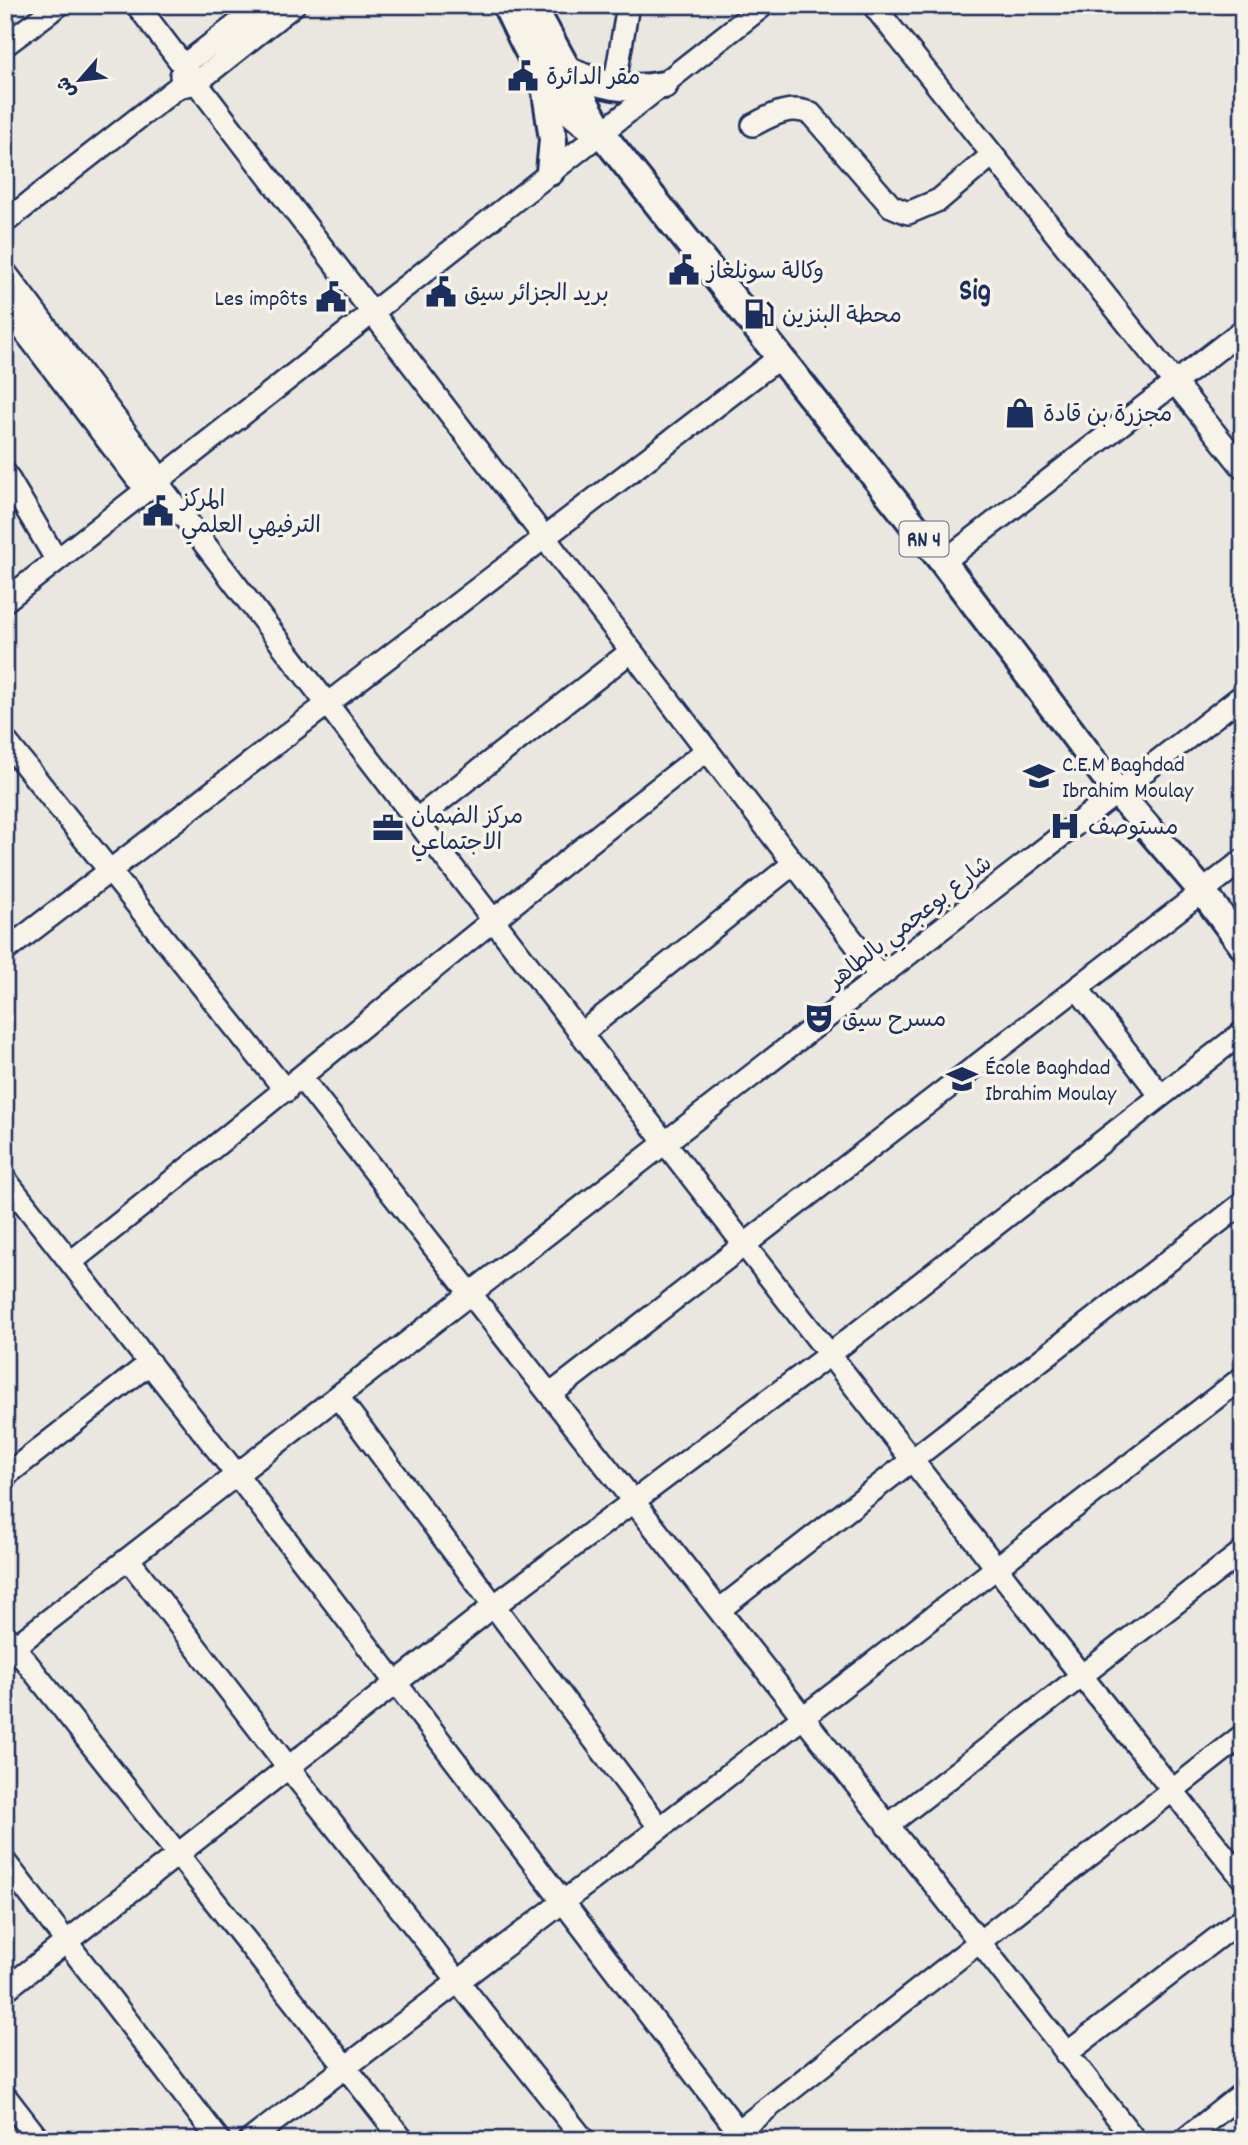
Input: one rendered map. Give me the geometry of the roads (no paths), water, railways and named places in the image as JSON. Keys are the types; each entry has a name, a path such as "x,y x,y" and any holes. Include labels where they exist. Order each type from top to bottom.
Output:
{"main road":[{"name":"RN 4","path":"506,5 601,134 943,562 1117,792 1203,891 1243,946"},
{"name":"RN 4","path":"532,5 554,72"},
{"path":"550,172 554,72 614,88 664,85"}],"street":[{"path":"5,45 59,5"},
{"path":"136,5 186,79 370,313 880,976"},
{"path":"186,79 262,5"},
{"path":"5,222 186,79 293,5"},
{"path":"5,601 764,5"},
{"path":"873,5 1243,468"},
{"path":"614,88 630,7"},
{"path":"753,125 792,110 801,109 811,114 891,206 908,213 939,200 991,156"},
{"path":"5,272 152,467 158,483 326,703 995,1567 1243,1879"},
{"path":"5,306 137,479 158,483"},
{"path":"943,562 1243,330"},
{"path":"5,951 780,357"},
{"path":"5,473 56,559"},
{"path":"417,819 630,652"},
{"name":"شارع بوعجمي بالطاهر","path":"8,1646 129,1560 1243,695"},
{"path":"5,740 108,872 294,1085 470,1293 1135,2140"},
{"path":"71,1262 294,1085 494,918 707,750"},
{"path":"551,1394 1243,860"},
{"path":"582,1032 793,864"},
{"path":"1077,988 1161,1096"},
{"path":"5,1990 495,1605 636,1502 830,1354 1243,1032"},
{"path":"5,1179 564,1900 737,2137 977,1941 1243,1735"},
{"path":"719,1610 1243,1203"},
{"path":"5,1476 150,1363"},
{"path":"250,2140 345,2065 660,1828 1243,1377"},
{"path":"338,1397 660,1828"},
{"path":"887,1826 1243,1551"},
{"path":"129,1560 288,1767 584,2140"},
{"path":"8,1646 179,1853 403,2140"},
{"path":"5,1862 219,2140"},
{"path":"1066,2054 1243,1918"},
{"path":"1184,2140 1243,2093"},
{"path":"5,2096 39,2140"}],"place":[{"name":"مقر الدائرة","path":"523,76"},
{"name":"وكالة سونلغاز","path":"684,270"},
{"name":"بريد الجزائر سيق","path":"441,292"},
{"name":"Les impôts","path":"331,297"},
{"name":"محطة البنزين","path":"759,314"},
{"name":"مجزرة بن قادة","path":"1020,413"},
{"name":"المركز الترفيهي العلمي","path":"158,511"},
{"name":"C.E.M Baghdad Ibrahim Moulay","path":"1039,776"},
{"name":"مستوصف","path":"1065,826"},
{"name":"مركز الضمان الاجتماعي","path":"388,828"},
{"name":"مسرح سيق","path":"819,1018"},
{"name":"École Baghdad Ibrahim Moulay","path":"962,1079"}],"district":[{"name":"Sig","path":"975,289"}]}
